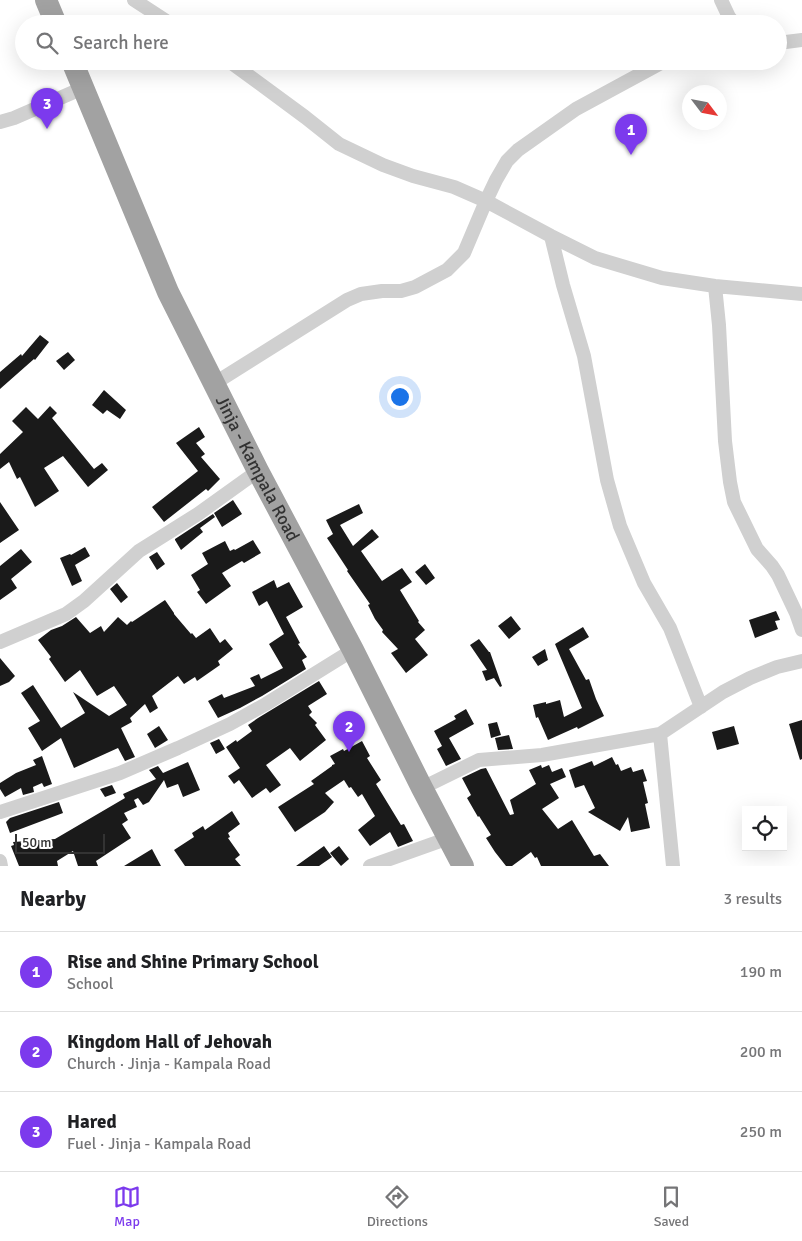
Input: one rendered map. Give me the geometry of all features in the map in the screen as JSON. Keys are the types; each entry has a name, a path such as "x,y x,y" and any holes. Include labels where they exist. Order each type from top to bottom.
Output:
{"highway":[{"path":"46,0 52,15"},
{"name":"Jinja - Kampala Road","path":"76,70 168,292 258,471 353,650 463,866"}],"street":[{"path":"134,0 157,15"},
{"path":"721,0 728,15"},
{"path":"787,42 802,40"},
{"path":"241,70 339,144 413,176 454,187 486,201 595,258 662,278 714,286 802,294"},
{"path":"215,383 346,300 361,294 401,291 415,287 447,270 464,253 486,201 507,161 518,150 576,109 648,70"},
{"path":"0,122 14,118 83,88"},
{"path":"551,236 584,356 607,480 620,526 644,583 670,628 701,707"},
{"path":"714,286 719,325 725,440 734,502 757,549 778,575 802,630"},
{"path":"0,642 66,614 84,601 139,551 198,514 258,471"},
{"path":"0,812 120,773 178,748 230,724 266,704 353,650"},
{"path":"422,788 479,760 542,755 660,734 724,692 750,678 777,667 802,661"},
{"path":"660,734 673,866"},
{"path":"370,866 449,838"},
{"path":"0,861 1,866"}],"building":[{"path":"40,335 49,342 35,360 0,389 0,372 21,354 22,356"},
{"path":"68,352 75,360 64,370 56,361"},
{"path":"104,390 126,410 120,419 107,410 103,414 92,405"},
{"path":"50,406 57,413 52,418 94,469 102,463 108,470 88,487 63,456 44,468 59,491 35,507 20,477 17,479 9,462 0,469 0,454 23,432 12,421 26,407 38,419"},
{"path":"199,427 205,437 196,443 205,454 201,457 220,479 208,491 206,489 164,522 152,507 198,471 176,443"},
{"path":"233,500 242,514 222,527 214,513"},
{"path":"0,502 19,530 0,543"},
{"path":"359,504 363,513 340,525 353,546 372,529 379,537 361,551 382,581 402,568 412,582 400,590 418,622 425,630 415,639 428,655 406,673 391,653 398,649 382,632 383,630 368,605 370,604 327,538 333,534 326,520"},
{"path":"213,514 215,517 200,528 203,532 181,550 175,539"},
{"path":"253,540 261,553 244,563 242,561 222,573 231,586 206,604 197,592 200,590 191,575 208,564 202,553 225,541 230,551"},
{"path":"85,547 90,556 75,565 82,581 72,586 60,558 71,555"},
{"path":"21,549 32,562 11,579 17,588 0,600 0,566"},
{"path":"157,552 165,564 157,570 149,557"},
{"path":"425,564 435,578 426,585 415,572"},
{"path":"274,580 277,588 289,582 303,607 286,617 300,643 298,644 307,657 302,660 306,669 262,696 218,718 208,701 222,694 224,698 255,686 250,678 259,674 261,679 283,668 269,644 284,634 267,601 259,606 252,592"},
{"path":"117,583 128,597 121,603 110,589"},
{"path":"165,600 174,614 196,638 210,628 220,643 225,639 233,649 218,661 220,665 197,681 195,677 184,684 178,676 152,696 158,708 150,713 145,704 130,718 132,722 121,728 135,757 125,761 118,748 74,768 61,738 42,751 28,728 40,721 21,693 33,685 61,728 85,713 73,692 109,716 127,705 114,686 97,696 80,670 65,682 49,659 51,657 38,640 51,630 62,626 76,617 90,633 101,626 104,632 118,617 127,625"},
{"path":"776,611 780,620 775,621 778,629 755,638 749,620"},
{"path":"511,616 521,629 509,639 498,626"},
{"path":"583,627 589,637 569,649 586,680 589,679 604,716 578,729 577,727 548,740 538,717 536,718 533,705 560,700 564,717 582,708 555,644"},
{"path":"479,639 490,652 502,686 500,687 494,678 486,681 482,671 487,670 470,645"},
{"path":"545,649 548,660 538,666 532,657"},
{"path":"0,658 15,676 9,682 0,686"},
{"path":"319,681 327,694 308,706 312,712 309,715 317,723 315,725 326,740 300,761 290,748 266,765 281,785 270,793 266,788 252,798 239,780 234,784 228,776 240,768 226,747 236,740 237,742 252,731 248,725"},
{"path":"466,709 474,724 449,738 461,759 446,766 437,749 442,746 434,731 456,719 454,716"},
{"path":"802,720 802,759 800,760 789,724"},
{"path":"497,722 501,735 491,738 488,724"},
{"path":"159,726 168,740 155,748 147,734"},
{"path":"734,726 739,744 717,750 712,732"},
{"path":"509,735 513,749 498,750 495,738"},
{"path":"219,739 225,749 216,754 210,743"},
{"path":"362,741 370,756 367,758 381,780 376,784 401,825 404,824 413,841 398,847 390,832 370,846 358,830 375,816 362,794 358,797 344,780 325,793 334,802 325,812 295,832 278,807 314,784 311,781 335,764 330,756"},
{"path":"42,756 52,784 44,787 42,783 33,787 34,792 23,795 21,788 5,797 0,789 0,783 16,773 36,765 33,760"},
{"path":"612,757 621,771 631,767 633,772 643,769 647,781 643,782 648,803 645,804 650,828 631,832 628,817 620,831 588,812 595,808 584,785 575,788 569,770 592,761 594,766"},
{"path":"188,762 200,790 183,797 178,784 167,788 164,780 149,802 143,805 138,798 134,800 137,807 124,813 128,820 122,824 131,838 96,861 98,866 78,866 73,851 57,861 58,866 19,866 11,846 14,845 13,842 55,839 125,798 123,794 156,779 149,770 158,766 163,773"},
{"path":"541,765 542,768 549,765 552,772 562,768 566,777 550,784 559,798 542,809 558,829 572,820 594,856 600,854 609,866 541,866 537,857 535,858 531,852 512,866 506,866 495,852 486,838 491,835 467,798 471,795 462,778 486,768 510,815 514,814 510,800 536,784 529,770"},
{"path":"112,785 116,793 105,797 100,789"},
{"path":"59,802 63,813 10,833 6,822 10,818"},
{"path":"232,811 240,824 228,833 230,837 228,838 240,855 235,859 241,866 185,866 174,850 194,837 192,833 203,826 205,830"},
{"path":"324,846 332,857 319,866 296,866"},
{"path":"339,846 349,859 341,866 330,853"},
{"path":"152,849 161,866 124,866"}],"place":[{"name":"Hared","path":"47,129"},
{"name":"Rise and Shine Primary School","path":"631,155"},
{"name":"Kingdom Hall of Jehovah","path":"349,752"}]}
